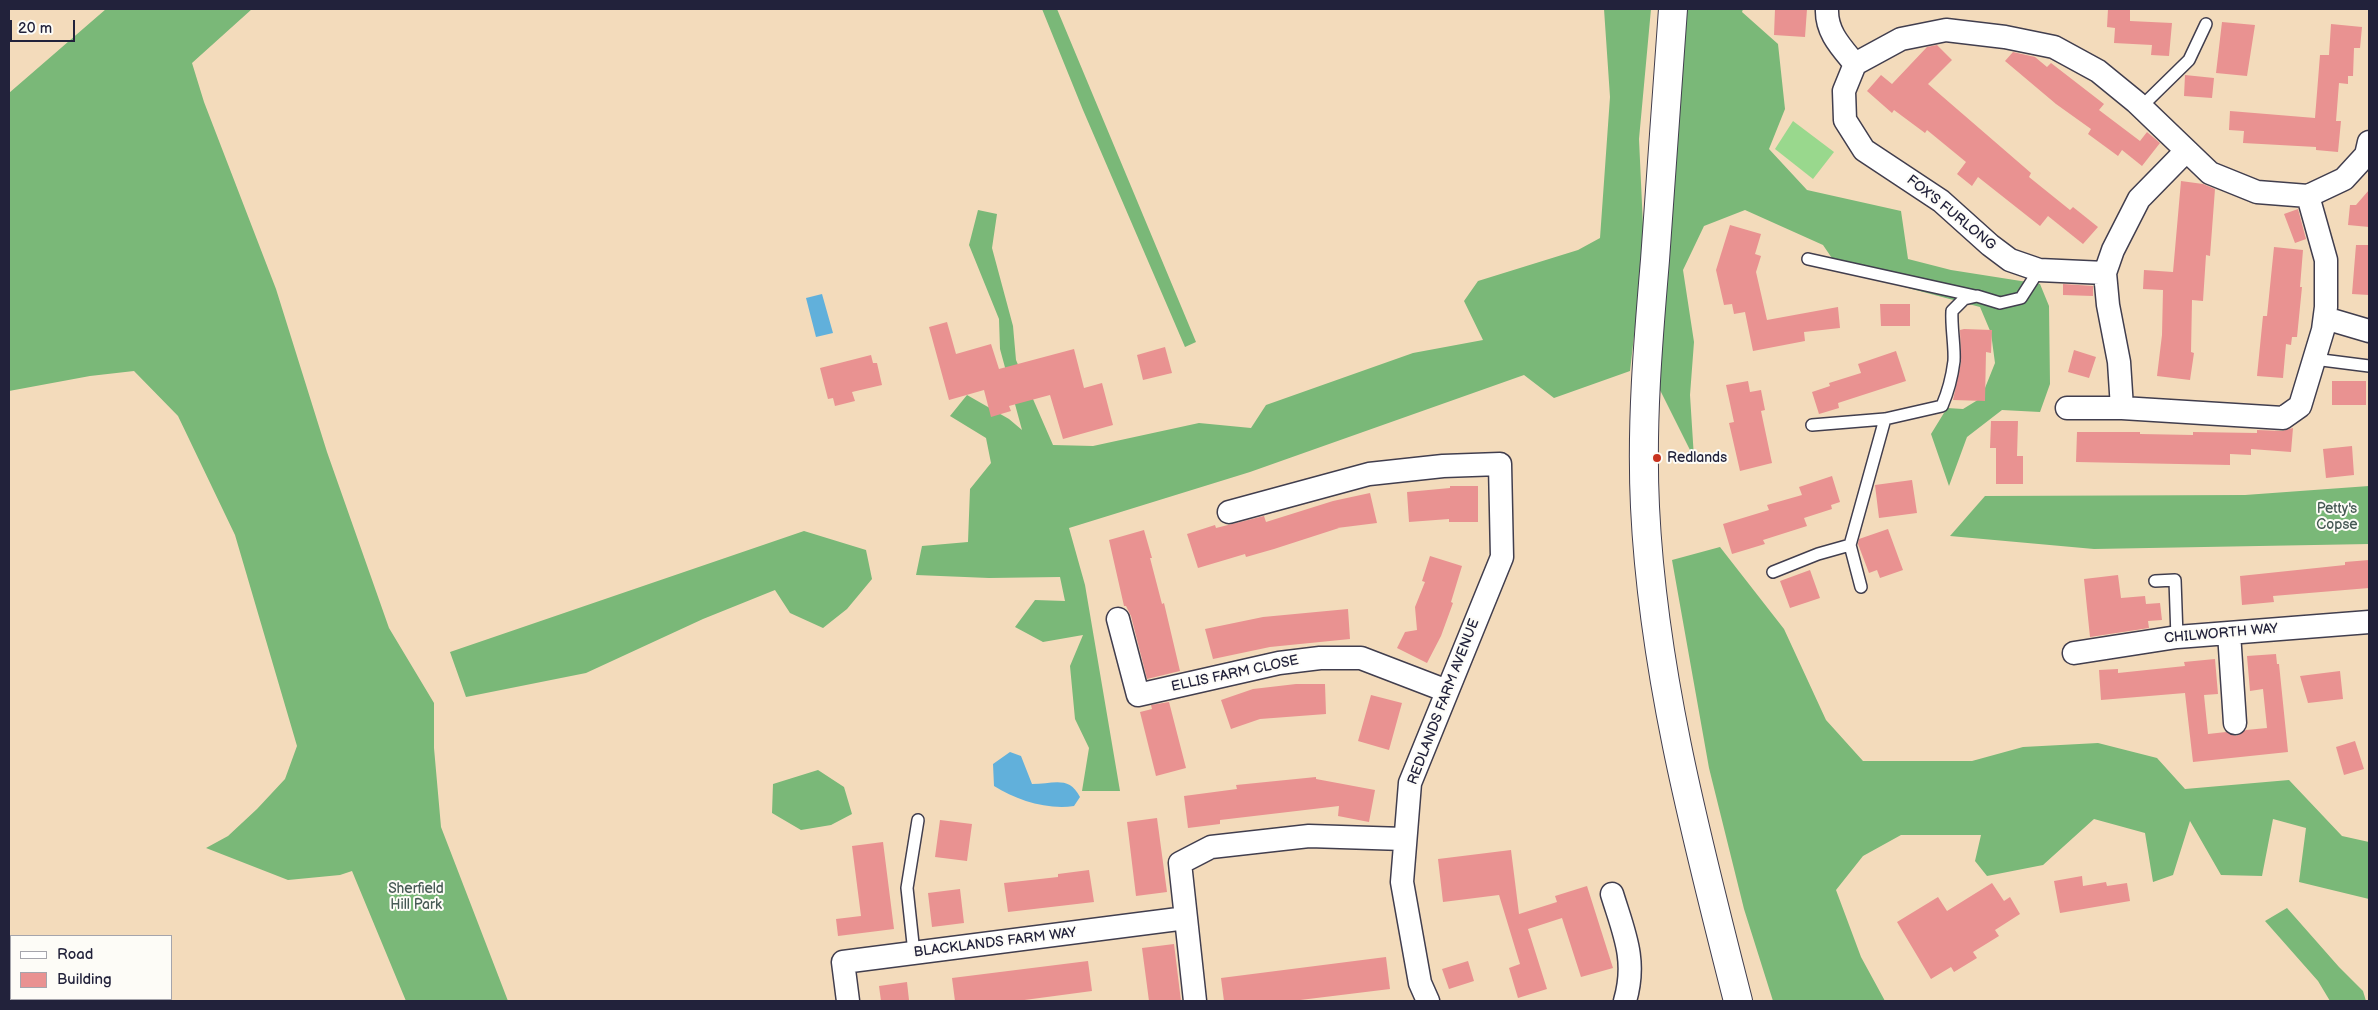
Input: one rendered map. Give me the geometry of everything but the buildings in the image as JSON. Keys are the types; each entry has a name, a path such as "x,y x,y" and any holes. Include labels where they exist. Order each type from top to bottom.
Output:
{"highway":[{"path":"1673,9 1646,370 1644,432 1645,507 1659,638 1674,728 1738,1001"}],"street":[{"path":"1827,9 1827,20 1834,37 1855,64 1901,39 1946,30 2005,37 2054,46 2098,71 2142,107 2210,173 2257,192 2308,196 2344,179 2366,155 2369,142"},
{"name":"FOX'S FURLONG","path":"1855,64 1844,91 1845,120 1864,150 1941,202 2010,260 2039,270 2105,273"},
{"path":"2122,408 2119,362 2108,304 2105,273 2113,250 2139,199 2186,151"},
{"path":"2067,408 2122,408 2283,418 2300,406 2325,318 2326,260 2308,196"},
{"path":"2325,318 2369,331"},
{"name":"REDLANDS FARM AVENUE","path":"1229,512 1369,474 1443,466 1500,464 1502,557 1410,783 1402,882 1420,983 1428,1001"},
{"name":"ELLIS FARM CLOSE","path":"1118,619 1138,695 1279,662 1320,658 1361,658 1447,690"},
{"name":"CHILWORTH WAY","path":"2074,653 2177,637 2369,622"},
{"path":"2229,633 2235,723"},
{"path":"1195,1001 1180,863 1211,847 1309,836 1404,839"},
{"path":"1612,894 1630,952 1631,981 1625,1001"},
{"name":"BLACKLANDS FARM WAY","path":"848,1001 843,962 1186,918"}],"lane":[{"path":"2142,107 2189,60 2206,24"},
{"path":"1808,259 1977,296 2000,303 2021,298 2039,270"},
{"path":"1812,425 1885,419 1942,406 1949,389 1954,359 1951,331 1952,311 1964,299 1977,296"},
{"path":"2314,359 2369,366"},
{"path":"1861,587 1850,545 1885,419"},
{"path":"1773,572 1818,554 1850,545"},
{"path":"2155,581 2175,580 2177,637"},
{"path":"914,953 907,888 918,820"}],"green space":[{"name":"Sherfield Hill Park","path":"106,9 252,9 192,63 204,102 276,289 327,452 389,628 434,703 434,748 441,827 508,1001 406,1001 352,871 340,875 288,880 206,848 228,836 285,779 297,746 235,535 178,416 134,371 90,376 9,391 9,93"},
{"path":"1042,9 1057,9 1196,342 1185,347 1083,110"},
{"path":"1604,9 1651,9 1639,139 1644,248 1630,371 1554,398 1524,375 1250,472 1069,528 1085,585 1120,791 1082,791 1089,748 1075,719 1070,666 1083,635 1043,642 1015,627 1035,600 1065,601 1060,577 989,578 916,575 922,546 968,542 970,489 991,463 986,438 950,416 967,395 1009,419 1022,430 1000,349 999,319 969,245 978,210 997,214 992,248 1013,326 1016,360 1053,445 1093,446 1199,423 1251,428 1266,405 1413,353 1483,340 1464,301 1478,281 1578,250 1600,238 1610,97"},
{"path":"1687,9 1743,9 1742,12 1778,44 1785,109 1769,149 1807,190 1901,211 1908,259 1951,270 2040,284 2049,306 2050,384 2040,412 2002,410 1967,437 1949,486 1931,434 1947,408 1963,409 1981,398 1995,363 1991,333 1980,307 1840,270 1823,245 1745,210 1704,226 1683,270 1694,342 1690,395 1694,458 1655,380"},
{"path":"1793,121 1834,152 1813,179 1775,149"},
{"name":"Petty's Copse","path":"2369,486 2369,544 2094,549 1950,536 1985,496 2245,495"},
{"path":"804,531 866,550 872,579 847,609 823,628 790,613 775,590 703,619 586,673 466,697 450,652"},
{"path":"1720,547 1784,629 1826,720 1863,761 1972,761 2023,747 2098,743 2157,758 2185,789 2289,780 2342,836 2369,842 2369,899 2299,882 2306,828 2273,819 2262,876 2221,875 2190,821 2173,875 2153,882 2145,833 2094,819 2043,865 1987,876 1975,861 1981,835 1901,835 1863,856 1836,890 1861,957 1885,1001 1773,1001 1744,909 1709,768 1672,560"},
{"path":"818,770 844,787 852,814 831,825 801,830 772,813 773,784"},
{"path":"2287,908 2363,991 2366,1001 2330,1001 2318,981 2265,921"}],"water":[{"path":"822,294 833,333 816,337 806,298"},
{"path":"1010,752 1021,756 1032,784 1060,782 1066,783 1076,790 1080,797 1074,806 1053,807 1032,803 1012,796 994,786 993,764"}],"place":[{"name":"Redlands","path":"1657,458"}]}
